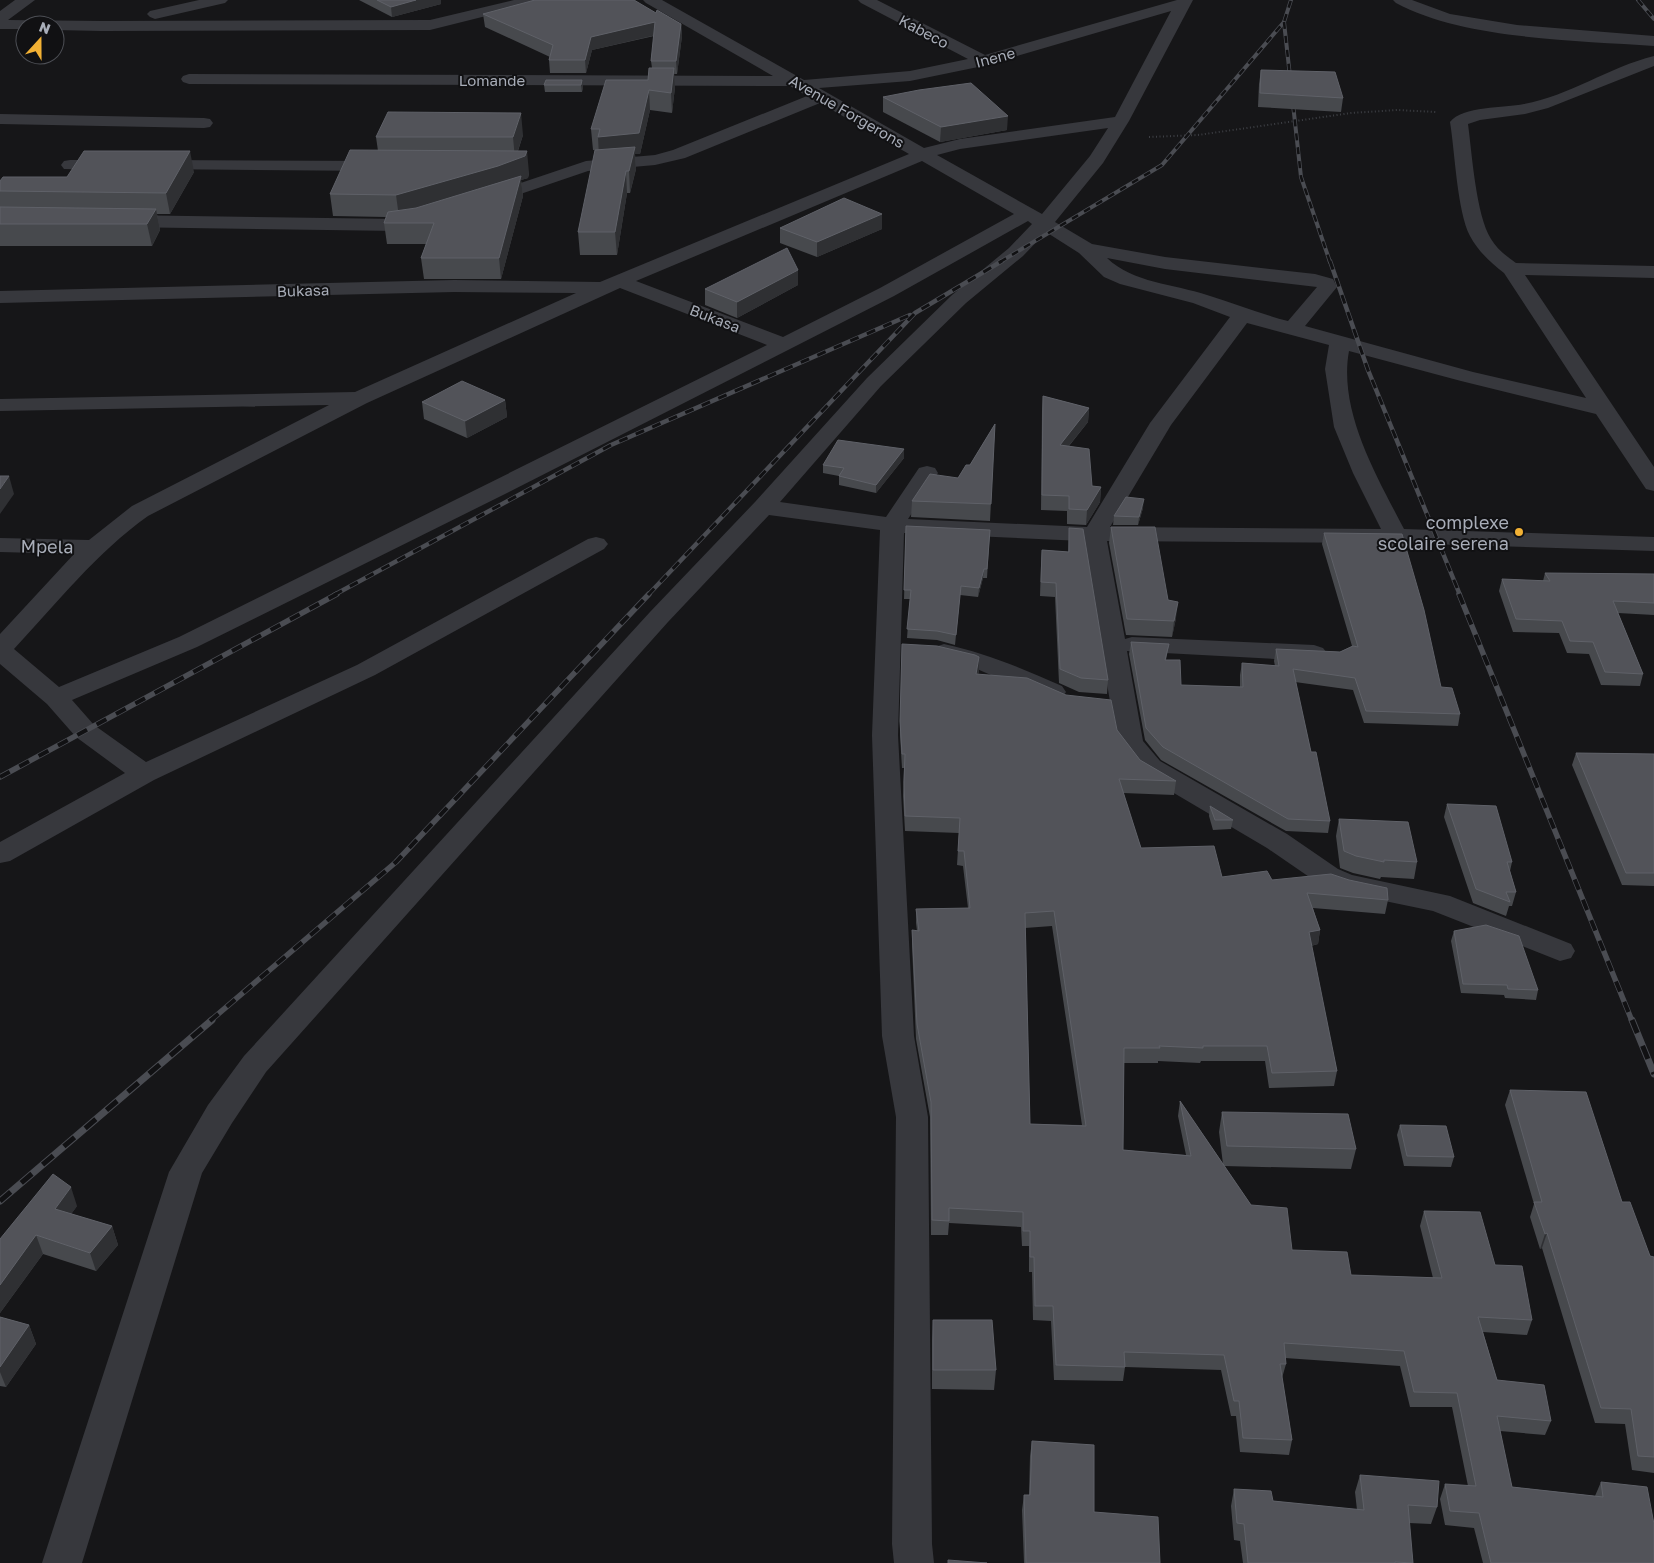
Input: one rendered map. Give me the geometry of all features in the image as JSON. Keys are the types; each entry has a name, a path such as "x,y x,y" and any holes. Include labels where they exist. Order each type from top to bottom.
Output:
{"street":[{"path":"0,19 14,7 27,0"},
{"path":"102,26 220,0"},
{"path":"0,24 102,26 430,25 533,0"},
{"name":"Avenue Forgerons","path":"651,0 1036,218 1086,249"},
{"name":"Kabeco","path":"866,0 983,61"},
{"path":"1401,0 1416,9 1463,22 1536,33 1653,42"},
{"path":"62,1563 186,1172 220,1114 262,1057 659,617 763,507 874,382 959,299 1016,252 1036,218 1097,159 1121,121 1184,1"},
{"name":"Inene","path":"798,83 910,76 983,61 1184,1"},
{"path":"1654,61 1630,68 1544,105 1504,113 1472,115 1463,118 1459,122 1473,220 1477,234 1486,248 1511,269 1604,410 1646,462 1654,484"},
{"name":"Lomande","path":"189,79 798,83"},
{"path":"538,166 586,166 654,160 679,154 820,96"},
{"path":"0,119 204,123"},
{"path":"144,774 85,731 56,698 0,650 95,546 118,524 359,398 612,284 923,155 960,144 1121,121"},
{"path":"70,165 399,166"},
{"path":"468,207 586,166"},
{"path":"100,221 399,225 421,222 440,216"},
{"path":"56,698 197,638 1036,218"},
{"path":"1086,249 1111,273 1127,280 1200,299 1242,315 1340,342 1604,410"},
{"path":"1086,249 1165,263 1315,280 1326,283 1327,287 1293,328"},
{"path":"1511,269 1654,272"},
{"name":"Bukasa","path":"0,297 612,284 784,344"},
{"path":"1098,703 1113,644 1094,534 1161,423 1242,315"},
{"path":"1340,342 1335,369 1345,427 1364,473 1396,536"},
{"path":"0,405 359,398"},
{"path":"914,1563 912,1544 912,1116 898,1036 885,735 904,648 892,525 927,473"},
{"path":"763,507 892,525 1094,534 1396,536 1654,544"},
{"path":"0,854 144,774 366,670 596,544"},
{"name":"Mpela","path":"0,545 95,546"},
{"path":"1113,644 1338,654"},
{"path":"904,648 961,654 1098,703 1150,767 1277,841 1328,876 1346,883 1440,903 1560,951"}],"path":[{"path":"1149,137 1198,135 1351,113 1397,110 1435,112"}],"building":[{"path":"377,0 416,0 391,7"},
{"path":"535,0 634,0 656,13 657,10 681,24 676,61 651,61 655,22 591,37 585,60 549,60 553,45 483,14"},
{"path":"649,68 674,68 671,93 649,90 639,133 598,137 600,129 591,129 606,80 648,80"},
{"path":"1261,70 1335,72 1343,98 1260,93"},
{"path":"546,80 582,80 581,85 544,85"},
{"path":"971,83 1008,116 941,127 883,97 919,90"},
{"path":"388,112 521,113 513,137 376,137"},
{"path":"635,147 629,171 626,171 615,232 578,232 595,150"},
{"path":"350,150 527,151 525,156 498,166 396,195 330,194"},
{"path":"84,151 190,151 166,193 0,191 0,181 3,177 67,177"},
{"path":"521,176 499,258 421,258 434,223 384,223 388,212 416,208"},
{"path":"844,198 882,214 817,242 780,228"},
{"path":"0,207 156,209 147,224 0,224"},
{"path":"787,248 798,270 737,302 705,289"},
{"path":"462,381 505,400 465,421 422,402"},
{"path":"1043,396 1089,408 1060,445 1089,449 1092,486 1101,487 1087,510 1069,509 1069,496 1042,495"},
{"path":"995,424 991,504 912,501 930,474 958,478 966,465 970,465"},
{"path":"838,440 904,449 876,485 839,476 844,468 823,465"},
{"path":"0,476 9,476 0,489"},
{"path":"1126,497 1144,499 1139,517 1114,516"},
{"path":"906,526 990,530 987,569 984,569 979,588 961,586 956,635 937,631 907,629 911,590 904,590"},
{"path":"1111,527 1155,527 1168,600 1178,602 1174,621 1127,619"},
{"path":"1069,528 1083,529 1108,680 1081,678 1060,669 1056,583 1041,582 1042,550 1069,552"},
{"path":"1324,533 1402,534 1424,610 1441,687 1452,688 1460,714 1366,711 1355,678 1293,669 1311,752 1316,752 1330,821 1288,819 1163,747 1146,728 1131,642 1169,644 1165,660 1180,660 1181,685 1243,687 1242,663 1279,666 1276,649 1340,652 1353,646 1358,647"},
{"path":"1545,573 1654,574 1654,603 1613,601 1643,674 1605,672 1593,642 1570,641 1562,621 1516,619 1502,579 1550,581"},
{"path":"902,644 937,646 975,655 979,657 976,674 1027,678 1066,695 1111,700 1117,730 1140,760 1176,781 1119,779 1141,848 1214,846 1222,877 1267,871 1272,880 1331,874 1387,888 1388,900 1307,893 1320,930 1309,932 1337,1071 1272,1073 1267,1046 1203,1046 1203,1048 1159,1046 1160,1048 1124,1048 1123,1150 1191,1156 1180,1101 1251,1205 1287,1208 1292,1250 1347,1252 1351,1275 1442,1278 1424,1211 1480,1212 1495,1265 1522,1266 1532,1320 1478,1317 1497,1380 1544,1385 1551,1421 1497,1416 1512,1487 1603,1497 1601,1482 1647,1487 1654,1524 1654,1563 1491,1563 1479,1513 1450,1511 1445,1484 1476,1486 1457,1393 1414,1392 1404,1351 1284,1343 1286,1364 1280,1364 1292,1440 1243,1438 1239,1401 1234,1401 1224,1355 1124,1352 1125,1367 1056,1365 1053,1306 1035,1306 1034,1257 1030,1257 1030,1231 1023,1231 1023,1212 949,1208 949,1221 932,1220 931,1102 917,1024 912,930 919,931 916,909 970,908 964,851 958,851 960,818 905,816 905,754 902,754 900,721","holes":["1054,911 1086,1126 1030,1124 1025,913"]},
{"path":"1576,753 1654,754 1654,873 1626,873"},
{"path":"1447,804 1496,806 1512,862 1507,862 1516,892 1506,892 1510,902 1476,889"},
{"path":"1210,806 1233,820 1215,820"},
{"path":"1339,819 1408,822 1417,862 1384,860 1384,862 1356,856 1344,851"},
{"path":"1486,925 1519,936 1538,990 1508,989 1507,985 1463,984 1454,931"},
{"path":"1510,1090 1586,1092 1622,1202 1630,1202 1650,1256 1654,1257 1654,1457 1638,1456 1631,1409 1601,1408 1547,1233 1545,1234 1534,1202 1542,1202"},
{"path":"1222,1112 1348,1114 1356,1149 1227,1146"},
{"path":"1400,1125 1446,1126 1454,1157 1407,1156"},
{"path":"53,1174 71,1187 55,1209 112,1226 90,1253 36,1235 0,1285 0,1239"},
{"path":"0,1317 29,1325 0,1367"},
{"path":"933,1320 992,1320 996,1370 933,1370"},
{"path":"1032,1441 1094,1445 1094,1512 1158,1517 1160,1563 1026,1563 1024,1495 1030,1495"},
{"path":"1360,1475 1439,1481 1437,1507 1408,1505 1413,1563 1248,1563 1244,1524 1237,1523 1234,1489 1271,1491 1273,1501 1364,1510"},
{"path":"948,1560 987,1563 948,1563"}],"railway":[{"path":"1284,22 1291,0"},
{"path":"1638,0 1654,19"},
{"path":"1000,262 1162,165 1284,22"},
{"path":"1284,22 1301,177 1330,262"},
{"path":"648,595 915,313 1002,261"},
{"path":"1330,261 1368,370 1460,595"},
{"path":"334,595 611,445 910,315"},
{"path":"0,777 337,594"},
{"path":"210,1021 396,862 649,594"},
{"path":"1459,594 1632,1021"},
{"path":"0,1201 212,1020"},
{"path":"1632,1020 1654,1074"}],"place":[{"name":"complexe scolaire serena","path":"1519,532"}]}
